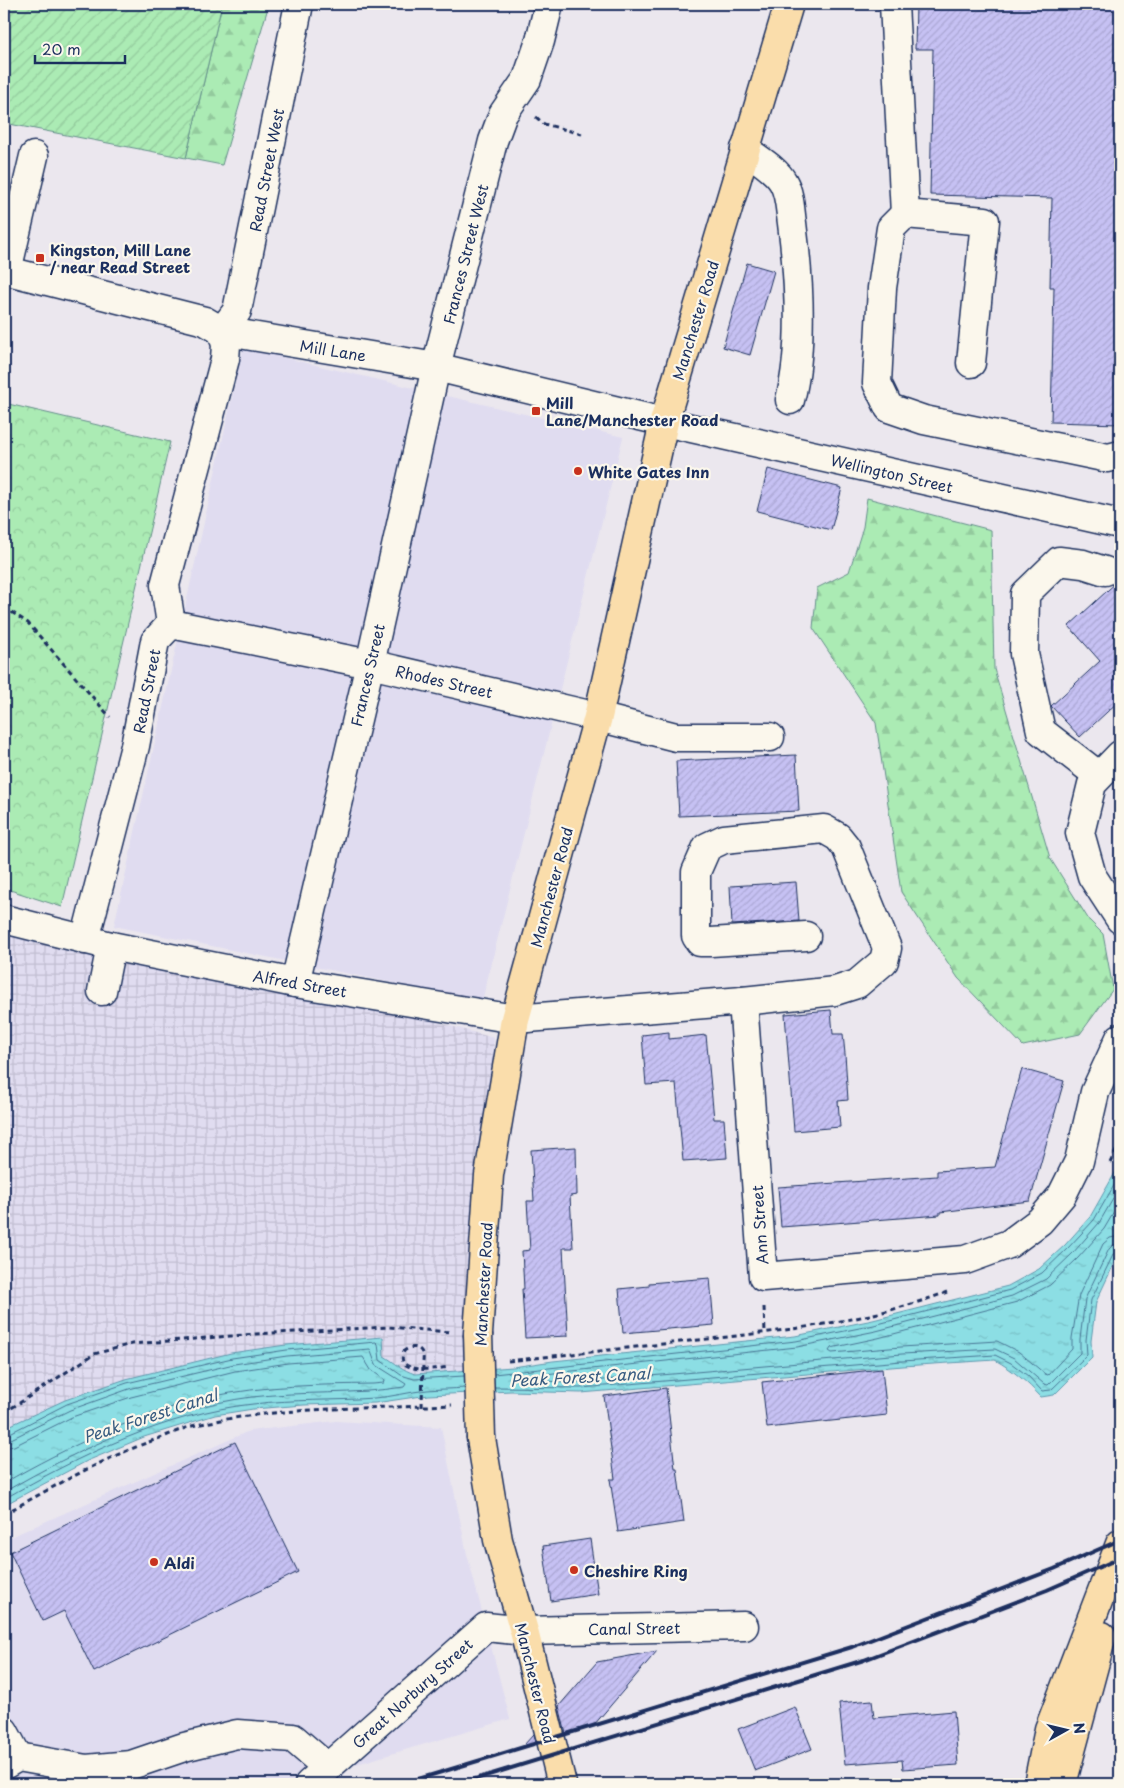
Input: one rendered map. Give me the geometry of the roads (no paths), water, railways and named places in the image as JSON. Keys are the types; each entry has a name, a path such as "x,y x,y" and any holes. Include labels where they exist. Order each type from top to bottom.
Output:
{"main road":[{"name":"Manchester Road","path":"562,1784 524,1631 498,1540 480,1438 478,1334 489,1175 515,1019 598,717 664,422 789,4"},
{"path":"1038,1784 1050,1729 1120,1544"},
{"path":"1062,1784 1120,1566"}],"street":[{"name":"Read Street West","path":"222,331 237,311 299,4"},
{"name":"Frances Street West","path":"436,367 493,141 503,114 527,79 540,41 549,4"},
{"path":"894,4 905,214 891,228 882,288 877,383 889,408 924,420 1108,458 1120,455"},
{"path":"745,149 774,171 783,182 789,201 796,252 798,332 795,379 790,400"},
{"path":"6,271 34,156"},
{"path":"905,214 985,221 971,363"},
{"name":"Mill Lane","path":"6,271 205,321 222,331 436,367 664,422"},
{"path":"171,624 165,585 225,359 226,345 222,331"},
{"name":"Frances Street","path":"295,982 370,664 436,367"},
{"name":"Wellington Street","path":"664,422 1120,524"},
{"path":"1099,776 1041,731 1024,654 1025,594 1059,561 1083,564 1105,571"},
{"name":"Rhodes Street","path":"171,624 370,664 676,737 770,736"},
{"name":"Read Street","path":"102,991 98,943 135,746 155,641 171,624"},
{"path":"1120,755 1092,784 1080,833 1092,876 1120,919"},
{"path":"515,1019 835,992 857,984 884,961 887,948 846,847 838,837 824,829 724,839 707,847 696,872 696,936 700,942 806,936"},
{"name":"Alfred Street","path":"4,919 98,943 295,982 515,1019"},
{"name":"Ann Street","path":"743,1001 763,1277 965,1260 1009,1244 1040,1220 1062,1195 1079,1161 1095,1092 1120,1038"},
{"name":"Canal Street","path":"524,1631 744,1626"},
{"name":"Great Norbury Street","path":"318,1776 486,1627 524,1631"},
{"path":"4,1731 11,1761 86,1769 131,1764 184,1747 237,1734 293,1738 318,1776"}],"water":[{"name":"Peak Forest Canal","path":"1120,1164 1120,1251 1096,1302 1091,1341 1092,1357 1054,1395 1041,1397 1020,1377 995,1360 581,1393 511,1391 429,1395 375,1403 253,1409 215,1415 144,1437 87,1461 4,1505 4,1431 11,1425 65,1400 126,1379 231,1353 286,1345 383,1337 384,1356 415,1374 513,1367 553,1361 795,1336 873,1320 1008,1286 1039,1269 1065,1245 1090,1217"}],"railway":[{"path":"402,1784 852,1647 1054,1569 1120,1540"},
{"path":"459,1784 864,1660 1047,1590 1120,1558"}],"place":[{"name":"Kingston, Mill Lane / near Read Street","path":"40,258"},
{"name":"Mill Lane/Manchester Road","path":"536,411"},
{"name":"White Gates Inn","path":"578,471"},
{"name":"Aldi","path":"154,1562"},
{"name":"Cheshire Ring","path":"574,1570"}]}
